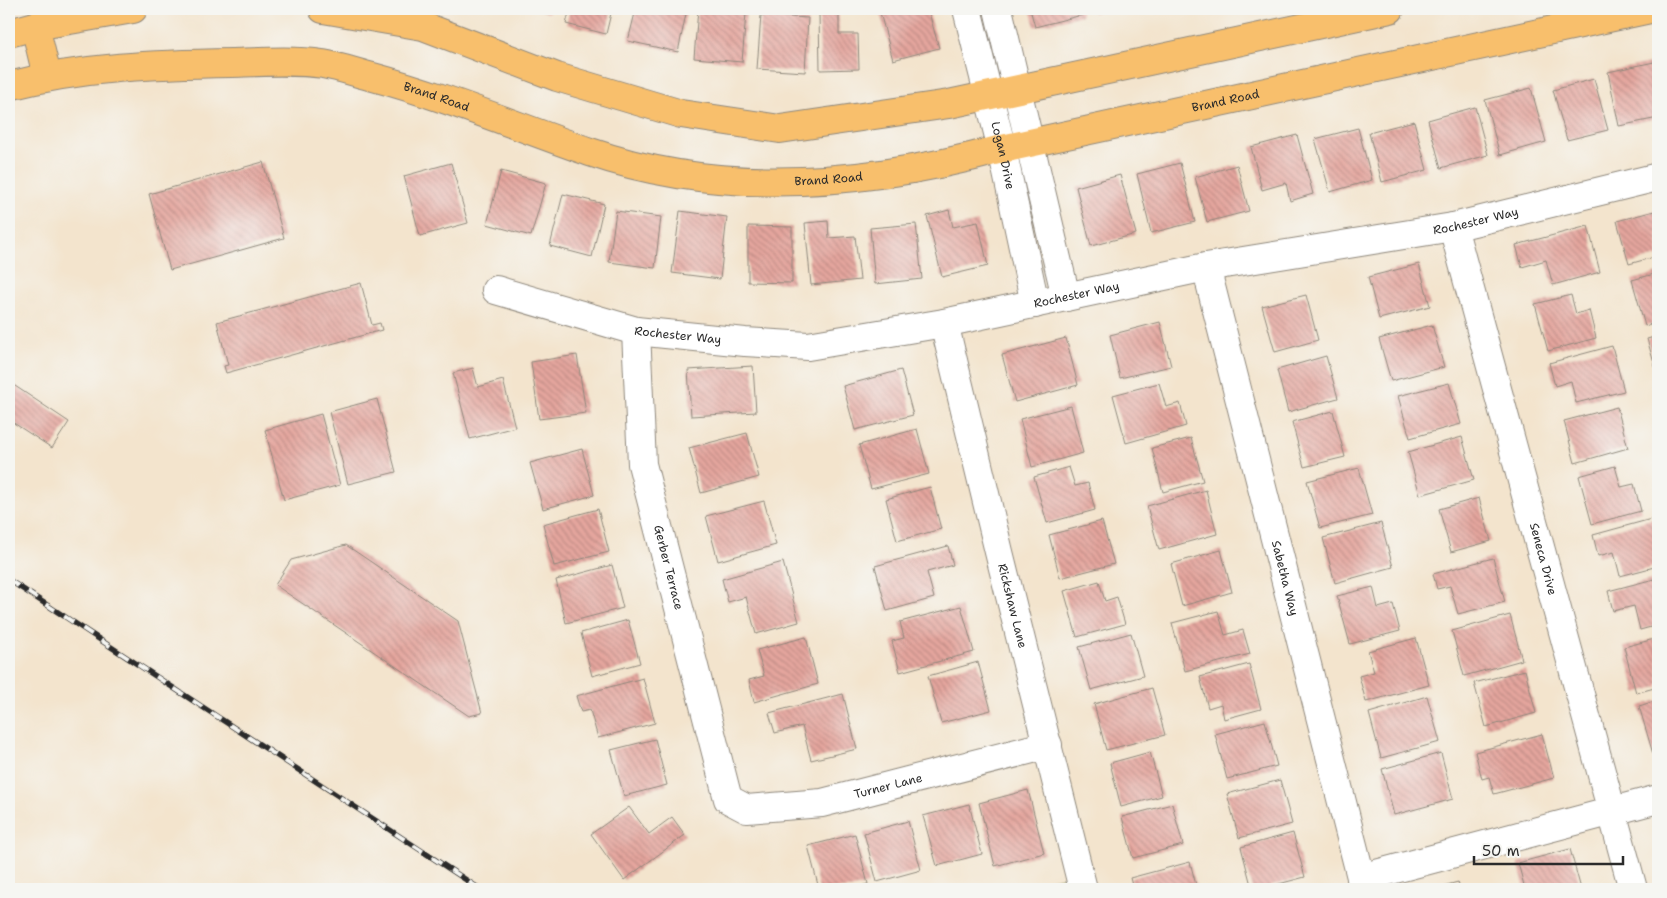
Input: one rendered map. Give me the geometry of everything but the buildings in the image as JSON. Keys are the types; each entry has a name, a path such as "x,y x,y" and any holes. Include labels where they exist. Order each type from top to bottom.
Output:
{"main road":[{"path":"9,33 35,26 133,9"},
{"path":"322,9 423,26 557,77 682,114 780,129 949,104 1390,9"},
{"name":"Brand Road","path":"9,86 47,76 156,64 274,62 324,64 419,90 593,153 676,174 759,182 828,181 952,162 1002,148 1650,9"},
{"path":"35,26 47,76"}],"street":[{"name":"Logan Drive","path":"967,9 1002,148 1035,304"},
{"path":"998,9 1066,297"},
{"name":"Rochester Way","path":"496,290 636,331 808,346 944,323 1206,267 1453,227 1658,177"},
{"name":"Seneca Drive","path":"1453,227 1633,889"},
{"name":"Sabetha Way","path":"1206,267 1362,884"},
{"name":"Rickshaw Lane","path":"944,323 999,552 1084,889"},
{"name":"Gerber Terrace","path":"636,331 642,464 728,800"},
{"name":"Turner Lane","path":"728,800 747,809 822,803 1048,745"},
{"path":"1362,884 1658,799"}],"green space":[{"path":"1063,877 1064,889 1006,889"}],"railway":[{"path":"9,580 480,889"}]}
